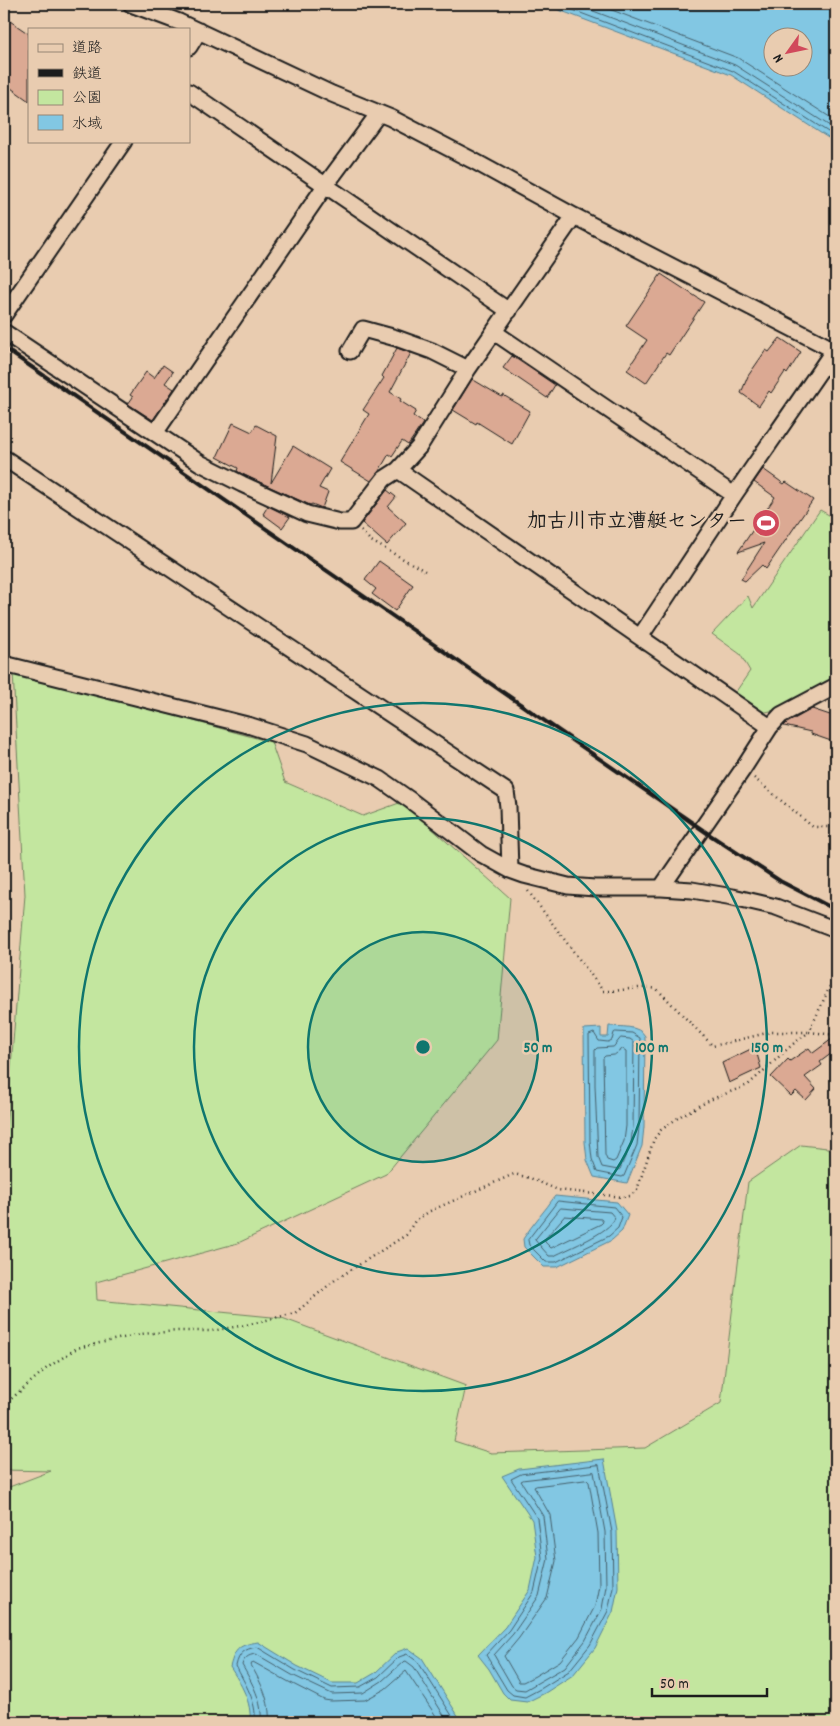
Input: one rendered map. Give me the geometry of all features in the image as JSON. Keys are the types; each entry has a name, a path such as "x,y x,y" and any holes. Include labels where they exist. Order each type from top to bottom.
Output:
{"street":[{"path":"131,4 199,31 332,94 378,113 472,160 574,216 835,351 734,495 640,637"},
{"path":"190,44 199,31"},
{"path":"190,93 509,311"},
{"path":"155,433 325,186 378,113"},
{"path":"4,315 123,142"},
{"path":"4,332 200,463 307,514 340,522 351,522 384,478 398,470 420,447 468,369 574,216"},
{"path":"350,351 363,330 396,338 432,351 468,369"},
{"path":"494,332 734,495"},
{"path":"4,458 506,791 517,873"},
{"path":"398,470 770,727"},
{"path":"4,664 250,726 307,744 380,779 481,854 517,873 568,886 692,890 776,907 836,930"},
{"path":"660,888 770,727 781,715 836,686"}],"path":[{"path":"351,522 371,541 425,571"},
{"path":"743,769 813,827 836,827"},
{"path":"517,873 524,886 603,991 647,987 657,989 713,1046 770,1032 809,1032 836,1035"},
{"path":"4,1405 47,1368 77,1348 141,1334 211,1331 295,1313 335,1280 406,1235 415,1221 430,1211 514,1174 530,1178 558,1190 623,1197 630,1196 637,1190 654,1139 661,1130 682,1115 712,1099 748,1085 792,1044 809,1032 836,973"}],"green space":[{"path":"820,510 836,519 836,678 775,710 761,713 733,696 750,671 740,654 712,634 748,596 753,608"},
{"path":"13,672 271,742 285,782 363,816 402,802 510,898 497,1040 386,1174 238,1243 96,1282 97,1300 282,1318 466,1386 454,1441 491,1453 645,1448 721,1403 748,1182 801,1145 836,1149 836,1722 4,1722 4,1489 51,1471 4,1470 4,1131 6,1128 25,895"}],"water":[{"path":"543,4 836,4 836,143 731,75"},
{"path":"609,1026 634,1028 645,1036 642,1146 627,1183 594,1177 587,1160 585,1142 584,1029 601,1028 601,1037 608,1037"},
{"path":"555,1196 617,1202 628,1215 622,1231 612,1240 557,1267 544,1267 524,1247 523,1239"},
{"path":"604,1459 617,1531 618,1587 613,1612 595,1648 573,1675 527,1702 510,1700 503,1693 478,1655 505,1627 530,1590 537,1557 532,1520 502,1476 519,1469"},
{"path":"258,1642 297,1666 332,1683 358,1683 375,1673 397,1652 408,1648 422,1658 462,1722 250,1722 247,1700 242,1687 230,1667 239,1648 246,1644"}],"building":[{"path":"4,17 28,33 28,100 4,83"},
{"path":"661,274 704,302 669,355 666,353 646,383 627,370 647,340 626,326"},
{"path":"780,338 801,352 787,374 785,372 771,393 769,391 759,406 741,393 748,376 766,350 769,352"},
{"path":"397,348 411,353 390,392 416,411 413,416 423,423 408,445 402,441 392,456 389,454 371,481 340,462 369,414 363,410 384,378 382,376"},
{"path":"512,356 555,385 547,398 503,368"},
{"path":"163,365 173,372 165,383 174,389 153,420 128,404 133,397 130,395 146,372 154,378"},
{"path":"472,379 530,411 512,444 477,422 476,424 453,410"},
{"path":"233,423 252,432 256,425 277,436 271,483 293,446 330,469 319,488 328,492 322,508 310,505 246,476 237,471 238,468 217,457"},
{"name":"加古川市立漕艇センター","path":"763,469 784,484 786,482 813,500 766,569 762,565 745,581 741,579 764,543 738,552 775,497 754,482"},
{"path":"387,490 396,497 388,507 406,523 387,545 362,523"},
{"path":"268,506 290,517 282,528 263,514"},
{"path":"379,561 413,585 395,611 372,594 376,589 365,580"},
{"path":"812,709 836,717 831,741 811,734 811,732 784,726"},
{"path":"836,1036 836,1050 820,1062 822,1065 805,1077 816,1089 806,1100 796,1091 791,1096 771,1077 788,1059 790,1061 809,1048 813,1053"},
{"path":"755,1047 761,1068 729,1083 722,1063"}],"railway":[{"path":"4,348 710,835 780,881 836,910"}],"place":[{"name":"加古川市立漕艇センター","path":"766,523"}]}
